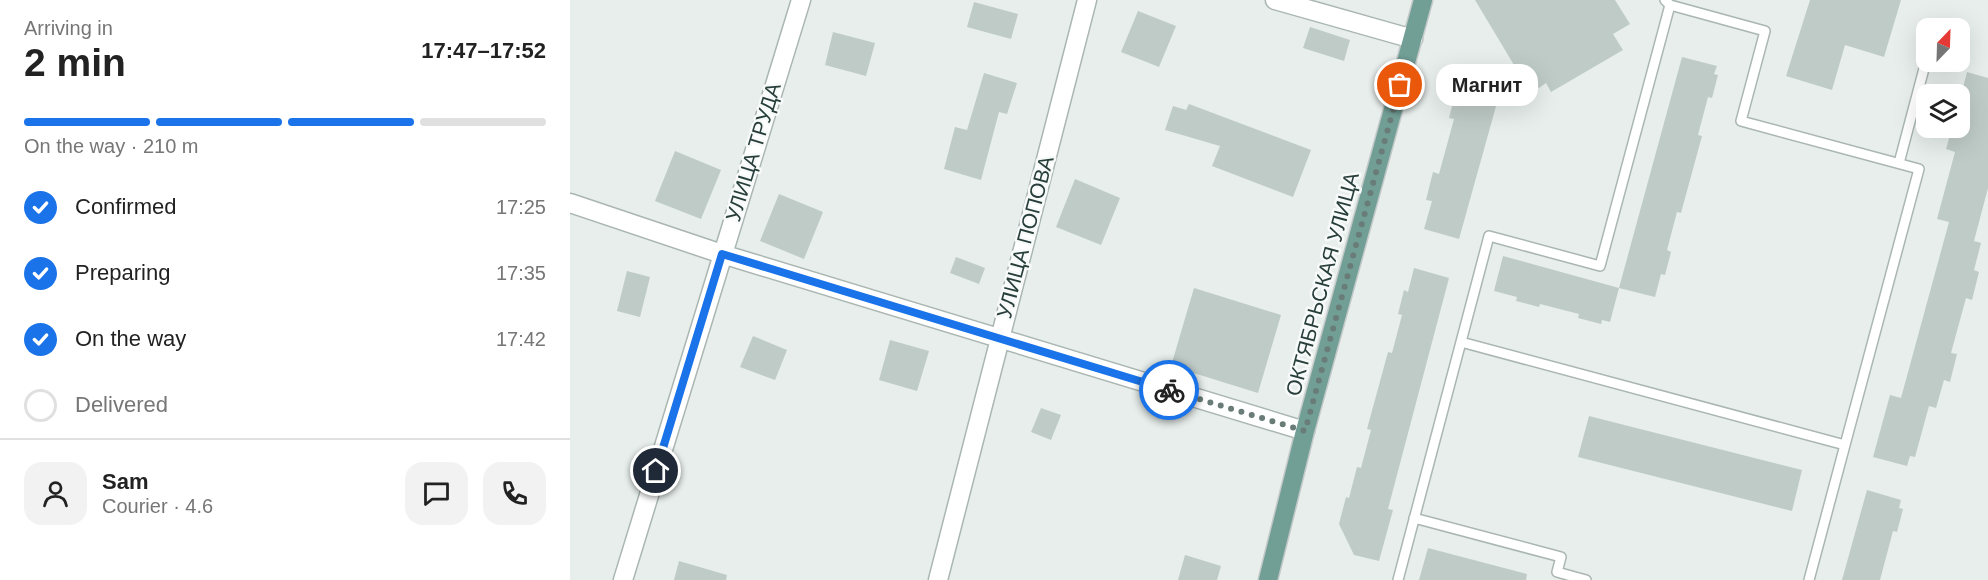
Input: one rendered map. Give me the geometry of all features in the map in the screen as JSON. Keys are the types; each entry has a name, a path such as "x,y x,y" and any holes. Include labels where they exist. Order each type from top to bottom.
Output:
{"main road":[{"name":"ОКТЯБРЬСКАЯ УЛИЦА","path":"1271,578 1305,431 1423,0"}],"street":[{"name":"УЛИЦА ТРУДА","path":"623,580 801,0"},
{"name":"УЛИЦА ПОПОВА","path":"938,580 1088,0"},
{"path":"1275,0 1413,39"},
{"path":"570,203 722,254 1305,431"}],"lane":[{"path":"1398,580 1489,237 1600,266 1668,2 1765,31 1741,122 1918,169 1809,580"},
{"path":"1899,164 1923,72"},
{"path":"1461,342 1845,445"},
{"path":"1414,518 1561,557 1557,573 1586,580"}],"building":[{"path":"1475,0 1615,0 1630,24 1613,34 1623,50 1551,92 1546,83 1539,88 1534,80 1526,85"},
{"path":"1810,0 1901,0 1884,57 1845,45 1832,90 1786,76"},
{"path":"974,2 1018,14 1011,39 967,27"},
{"path":"1138,11 1176,26 1159,67 1121,52"},
{"path":"1310,27 1350,40 1344,61 1303,48"},
{"path":"833,32 875,43 866,76 825,65"},
{"path":"1682,57 1717,66 1714,74 1718,75 1712,98 1708,97 1698,135 1702,136 1681,213 1677,212 1667,250 1671,252 1665,275 1661,274 1655,297 1619,288"},
{"path":"1470,64 1505,74 1459,239 1424,229 1432,201 1426,200 1433,172 1439,174 1454,119 1449,118 1456,90 1462,92"},
{"path":"1967,72 1988,78 1988,188 1974,241 1981,243 1974,270 1979,272 1972,300 1966,298 1951,353 1957,354 1950,382 1944,380 1936,408 1929,406 1915,457 1910,456 1907,466 1873,457 1890,395 1901,398 1949,222 1937,219 1955,152 1946,149 1949,138 1970,138 1970,84 1964,84"},
{"path":"984,73 1017,83 1007,114 999,112 981,180 944,169 955,127 967,130"},
{"path":"1189,104 1311,150 1293,197 1212,166 1220,146 1165,130 1173,106 1186,110"},
{"path":"675,151 721,170 701,219 655,201"},
{"path":"1075,179 1120,198 1101,245 1056,227"},
{"path":"779,194 823,212 804,259 760,241"},
{"path":"1503,256 1619,288 1610,322 1602,320 1601,324 1578,318 1579,314 1540,304 1539,307 1516,301 1517,297 1494,291"},
{"path":"956,257 985,268 979,284 950,273"},
{"path":"1414,268 1449,278 1388,509 1393,510 1379,561 1354,555 1339,524 1357,467 1361,468 1371,430 1367,429 1388,352 1392,353 1402,315 1398,314 1404,290 1408,292"},
{"path":"627,271 650,277 640,317 617,311"},
{"path":"1194,288 1281,315 1258,393 1171,366"},
{"path":"753,336 787,350 775,380 740,367"},
{"path":"890,340 929,351 917,391 879,380"},
{"path":"1041,408 1061,415 1051,440 1031,432"},
{"path":"1589,416 1802,470 1792,511 1578,457"},
{"path":"1867,490 1901,500 1899,508 1903,509 1897,532 1893,531 1880,580 1842,580"},
{"path":"1428,548 1527,574 1526,580 1419,580"},
{"path":"1185,555 1221,566 1217,580 1178,580"},
{"path":"679,561 727,575 726,580 674,580"}],"way so far":[{"path":"1169,390 1305,431 1400,85"}],"place":[{"name":"Магнит","path":"1400,85"}],"route":[{"path":"656,471 722,254 1169,390"}]}
